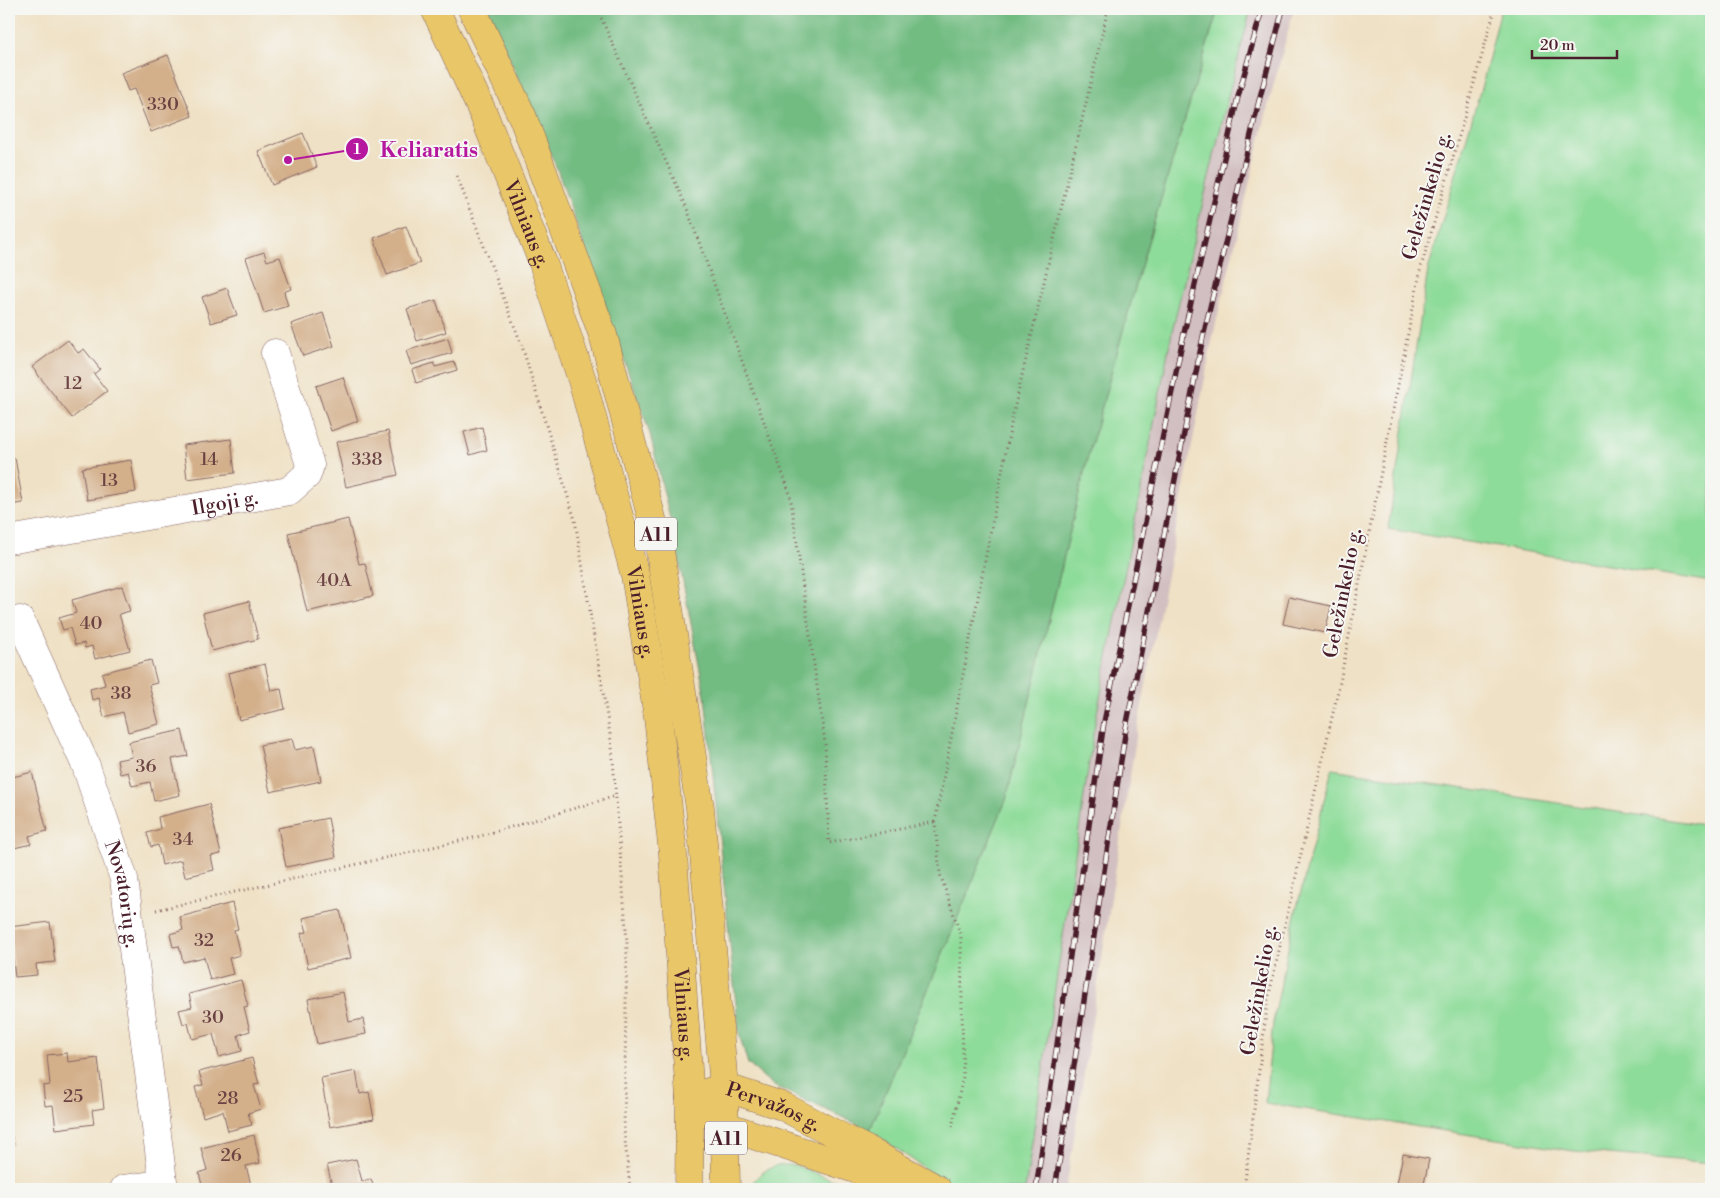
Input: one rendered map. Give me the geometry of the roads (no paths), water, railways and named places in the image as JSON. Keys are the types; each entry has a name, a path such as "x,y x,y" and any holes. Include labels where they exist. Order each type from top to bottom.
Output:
{"main road":[{"name":"Vilniaus g.","path":"435,9 483,113 543,263 582,380 635,575 658,717 673,854 690,1098 689,1189"},
{"name":"Vilniaus g.","path":"472,9 523,118 603,335 660,545 700,808 724,1087 726,1189"},
{"name":"Pervažos g.","path":"690,1098 724,1087 782,1106 937,1189"},
{"name":"Pervažos g.","path":"690,1098 726,1126 914,1189"}],"street":[{"name":"Ilgoji g.","path":"9,540 289,491 307,475 310,465 275,353"},
{"name":"Novatorių g.","path":"20,620 86,766 124,879 164,1187 124,1189"}],"railway":[{"path":"1036,1189 1104,722 1184,333 1238,97 1262,9"},
{"path":"1055,1189 1126,728 1203,337 1259,101 1283,9"}],"place":[{"name":"Keliaratis","path":"288,160"}]}
